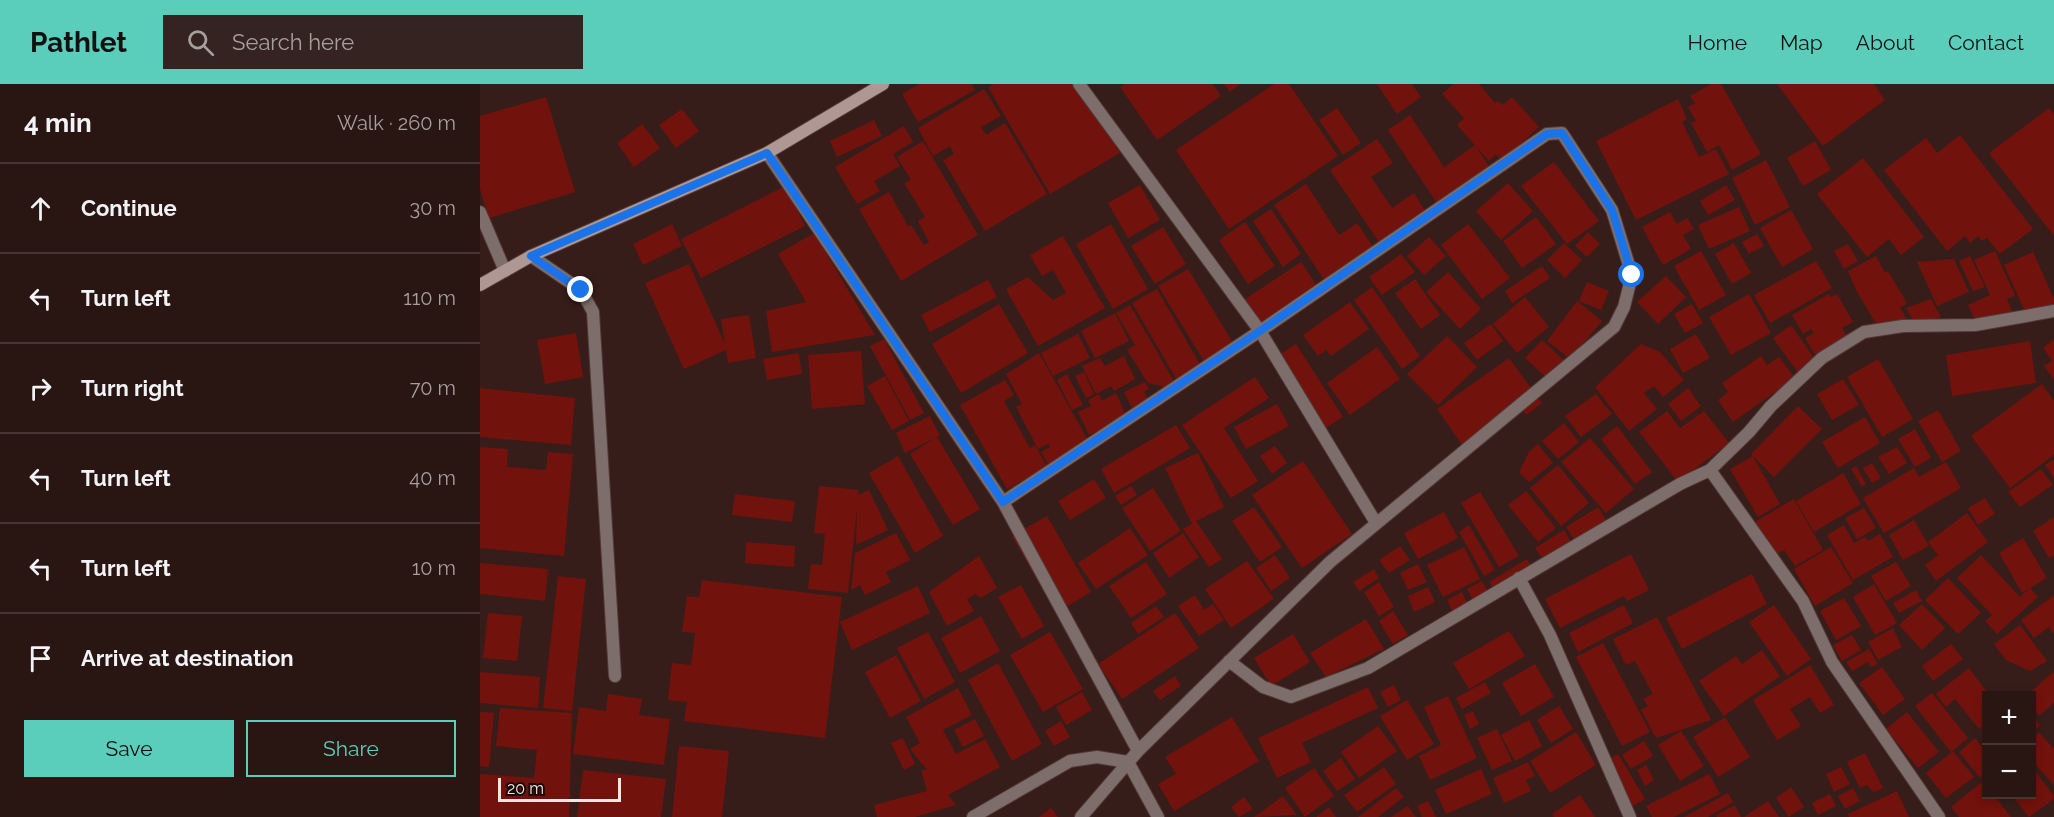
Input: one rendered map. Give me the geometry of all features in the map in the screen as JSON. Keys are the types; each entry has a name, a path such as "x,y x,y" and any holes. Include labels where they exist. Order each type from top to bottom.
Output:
{"street":[{"path":"480,285 531,256 767,153 883,84"},
{"path":"1079,84 1260,331 1376,523"},
{"path":"1003,502 1260,331 1547,134 1562,133 1612,210 1632,275 1624,307 1614,327 1330,562 1138,751 1081,817"},
{"path":"767,153 1003,502 1138,751"},
{"path":"480,213 505,271"},
{"path":"531,256 581,290 592,312 615,676"},
{"path":"1229,661 1263,687 1291,697 1368,668 1680,484 1710,470 1749,432 1770,406 1822,358 1864,332 1903,326 1975,325 2054,311"},
{"path":"1710,470 1803,601 1832,662 1940,817"},
{"path":"1519,578 1550,635 1630,817"},
{"path":"973,817 1070,761 1097,757 1128,762"},
{"path":"1128,762 1158,817"}],"building":[{"path":"919,84 972,84 975,90 918,122 902,94"},
{"path":"994,84 1079,84 1120,153 1050,194 988,87"},
{"path":"1124,84 1213,84 1221,96 1157,140 1120,87"},
{"path":"1224,84 1240,84 1230,92"},
{"path":"1274,84 1289,84 1338,156 1229,229 1176,150"},
{"path":"1377,84 1412,84 1421,97 1397,114"},
{"path":"1453,84 1479,84 1495,103 1498,101 1503,105 1512,97 1539,127 1502,161 1496,154 1489,161 1457,125 1464,118 1442,94"},
{"path":"1711,84 1721,84 1761,154 1732,170 1719,145 1707,152 1691,123 1696,121 1688,107 1695,103 1690,96"},
{"path":"1777,84 1874,84 1885,100 1823,146"},
{"path":"984,89 1001,116 981,127 986,135 1005,123 1047,194 985,231 943,160 954,154 950,146 933,156 918,128"},
{"path":"546,97 575,192 489,218 480,189 480,116"},
{"path":"1678,99 1687,119 1682,122 1699,157 1716,149 1729,174 1636,220 1596,141"},
{"path":"1337,108 1361,143 1343,155 1319,120"},
{"path":"2049,108 2054,115 2054,236 1989,153"},
{"path":"682,109 699,131 676,148 659,125"},
{"path":"1410,115 1444,167 1475,145 1490,168 1437,203 1388,130"},
{"path":"874,120 882,136 837,157 830,141"},
{"path":"642,124 660,148 634,167 617,143"},
{"path":"904,126 913,142 893,154 900,166 874,181 880,191 857,204 835,167"},
{"path":"1960,135 2033,229 2000,254 1987,238 1982,241 1978,236 1970,243 1965,236 1947,251 1884,170 1926,138 1937,153"},
{"path":"1377,139 1393,163 1371,177 1392,208 1414,193 1425,211 1379,242 1330,170"},
{"path":"923,141 978,235 901,281 859,209 889,192 908,226 911,225 924,245 929,242 918,221 925,217 904,183 911,180 897,157"},
{"path":"1815,141 1831,170 1803,186 1787,158"},
{"path":"1863,158 1924,237 1901,255 1889,239 1867,257 1817,194"},
{"path":"1766,160 1790,207 1755,225 1732,178"},
{"path":"1554,162 1599,221 1567,244 1521,186"},
{"path":"1508,183 1533,211 1501,240 1476,211"},
{"path":"1306,184 1339,235 1357,223 1374,248 1325,281 1274,205"},
{"path":"1140,185 1160,220 1128,238 1108,203"},
{"path":"1726,185 1735,200 1708,215 1700,201"},
{"path":"785,186 805,226 701,278 681,239"},
{"path":"1739,207 1750,231 1709,249 1698,225"},
{"path":"1271,209 1301,254 1283,267 1253,221"},
{"path":"1791,210 1813,249 1782,267 1760,228"},
{"path":"1670,212 1677,224 1687,218 1694,229 1683,235 1691,249 1663,265 1642,227"},
{"path":"1536,217 1556,244 1522,268 1503,241"},
{"path":"1245,222 1275,266 1248,284 1219,240"},
{"path":"672,224 682,246 643,265 633,244"},
{"path":"1111,224 1148,289 1113,309 1076,244"},
{"path":"1468,224 1510,278 1482,299 1441,245"},
{"path":"1163,227 1186,264 1155,284 1131,246"},
{"path":"1588,232 1600,244 1587,257 1575,246"},
{"path":"814,233 875,335 772,352 766,311 806,302 778,254"},
{"path":"1757,234 1764,246 1749,254 1742,242"},
{"path":"1063,236 1105,308 1038,346 1006,289 1028,277 1053,300 1066,293 1053,270 1042,276 1030,255"},
{"path":"1429,237 1446,256 1424,275 1407,256"},
{"path":"1564,243 1582,260 1565,278 1547,260"},
{"path":"1734,243 1751,273 1732,284 1715,254"},
{"path":"1848,244 1858,261 1844,269 1834,251"},
{"path":"1701,251 1726,295 1699,310 1674,266"},
{"path":"1995,251 2015,295 2007,299 2013,313 1979,329 1968,305 1990,295 1974,260"},
{"path":"2033,252 2054,299 2054,307 2028,318 2004,265"},
{"path":"1401,254 1415,272 1382,295 1369,277"},
{"path":"1876,256 1885,273 1888,271 1907,303 1900,308 1907,319 1878,327 1856,290 1848,271"},
{"path":"1970,256 1985,287 1973,291 1959,261"},
{"path":"1954,259 1969,292 1937,306 1917,262"},
{"path":"1816,261 1832,288 1770,323 1754,295"},
{"path":"1301,262 1322,293 1262,332 1242,301"},
{"path":"689,264 725,344 721,319 749,315 756,358 728,363 726,350 684,369 645,283"},
{"path":"1542,266 1550,278 1512,303 1505,291"},
{"path":"1188,269 1235,346 1205,363 1158,286"},
{"path":"1448,272 1481,309 1460,329 1426,292"},
{"path":"1666,276 1686,297 1658,324 1637,302"},
{"path":"1415,279 1440,315 1421,329 1395,293"},
{"path":"988,280 997,297 930,332 921,315"},
{"path":"1587,282 1609,291 1601,310 1579,301"},
{"path":"1372,287 1420,356 1402,369 1354,300"},
{"path":"1157,289 1202,368 1178,382 1132,303"},
{"path":"1749,294 1771,333 1731,355 1709,317"},
{"path":"1829,294 1831,297 1837,294 1853,322 1842,328 1851,344 1820,363 1805,338 1814,333 1811,329 1803,334 1792,315"},
{"path":"1525,297 1549,327 1517,353 1493,324"},
{"path":"1931,299 1941,317 1915,324 1906,308"},
{"path":"1577,301 1602,321 1570,359 1547,341"},
{"path":"1350,302 1369,329 1331,356 1326,350 1318,356 1303,335"},
{"path":"999,304 1028,353 961,393 932,344"},
{"path":"1692,304 1703,323 1685,333 1674,314"},
{"path":"1130,305 1175,383 1164,390 1161,386 1148,383 1127,350 1135,345 1116,313"},
{"path":"1115,313 1129,341 1095,358 1081,331"},
{"path":"1491,324 1503,341 1477,360 1464,343"},
{"path":"1791,325 1819,365 1802,378 1773,338"},
{"path":"576,333 583,377 545,384 537,340"},
{"path":"1078,334 1090,358 1053,376 1041,353"},
{"path":"1696,334 1710,358 1683,373 1670,349"},
{"path":"1447,336 1477,367 1438,405 1407,374"},
{"path":"884,339 924,413 910,420 870,346"},
{"path":"2054,339 2054,380 2044,366 2052,361 2043,348"},
{"path":"1542,340 1568,364 1550,381 1525,358"},
{"path":"2030,341 2036,383 1952,396 1946,355"},
{"path":"1296,344 1343,417 1321,431 1274,358"},
{"path":"1641,344 1660,352 1684,380 1663,397 1654,386 1644,393 1657,409 1629,431 1595,387"},
{"path":"1377,347 1400,379 1350,415 1327,383"},
{"path":"861,351 865,404 812,409 808,355"},
{"path":"799,353 802,374 767,380 763,359"},
{"path":"1039,353 1089,442 1049,466 1041,452 1050,447 1048,444 1038,449 1016,407 1022,404 1006,374"},
{"path":"1124,356 1135,379 1114,391 1111,386 1096,394 1082,366 1100,358 1105,366"},
{"path":"1761,356 1767,365 1779,357 1795,378 1733,422 1718,400 1728,392 1722,383"},
{"path":"1509,358 1542,403 1526,415 1522,409 1465,449 1437,409"},
{"path":"1878,359 1913,419 1882,437 1847,377"},
{"path":"1084,372 1094,394 1086,398 1075,376"},
{"path":"1067,374 1083,405 1072,410 1057,380"},
{"path":"885,376 909,421 892,430 867,386"},
{"path":"1255,377 1269,398 1224,428 1258,481 1231,498 1182,425"},
{"path":"1843,379 1859,405 1832,420 1817,394"},
{"path":"1005,380 1014,395 1004,401 1030,448 1035,445 1047,467 1007,489 960,405"},
{"path":"1145,382 1149,389 1144,392 1149,401 1133,410 1124,392"},
{"path":"2042,384 2054,401 2054,455 2010,488 1971,436"},
{"path":"480,388 575,398 571,445 480,437"},
{"path":"1688,388 1701,406 1681,421 1668,404"},
{"path":"1116,393 1127,417 1089,435 1078,412 1091,406 1088,400 1099,394 1102,401"},
{"path":"1596,394 1612,414 1581,437 1565,416"},
{"path":"1277,404 1289,426 1246,449 1234,427"},
{"path":"1798,406 1822,429 1774,477 1751,454"},
{"path":"1938,410 1961,451 1942,462 1918,421"},
{"path":"1667,411 1680,428 1704,411 1729,443 1678,482 1639,432"},
{"path":"930,416 940,436 905,453 896,433"},
{"path":"1865,417 1880,443 1838,468 1822,442"},
{"path":"1564,423 1579,442 1558,459 1542,441"},
{"path":"1176,425 1190,448 1114,493 1101,469"},
{"path":"1617,426 1652,472 1635,484 1601,439"},
{"path":"1915,429 1931,458 1915,467 1898,439"},
{"path":"937,437 980,509 953,525 910,454"},
{"path":"1590,438 1634,489 1606,513 1561,462"},
{"path":"1538,444 1553,463 1529,482 1519,472 1529,452"},
{"path":"1275,446 1287,463 1272,474 1260,456"},
{"path":"480,447 508,449 507,467 546,470 548,452 573,454 564,556 480,548"},
{"path":"1897,447 1907,463 1889,474 1878,457"},
{"path":"1198,453 1224,507 1196,521 1222,559 1209,567 1183,529 1192,524 1165,468"},
{"path":"898,456 943,536 915,553 869,473"},
{"path":"1753,456 1780,504 1758,517 1730,469"},
{"path":"2054,459 2054,479 2045,465"},
{"path":"1303,461 1352,534 1302,568 1252,495"},
{"path":"1946,462 1961,488 1884,533 1863,498 1914,468 1919,477"},
{"path":"1872,463 1881,478 1872,483 1863,468"},
{"path":"1558,465 1589,503 1561,526 1530,488"},
{"path":"1856,466 1866,484 1862,487 1851,469"},
{"path":"2041,469 2053,485 2020,507 2008,492"},
{"path":"1843,473 1861,504 1814,532 1796,501"},
{"path":"1094,479 1106,498 1070,520 1058,501"},
{"path":"819,486 859,490 858,495 869,490 888,530 856,545 857,509 848,593 808,589 811,564 822,565 825,534 814,533"},
{"path":"1131,486 1137,495 1121,505 1115,496"},
{"path":"1153,488 1181,531 1150,551 1122,508"},
{"path":"1526,491 1556,528 1538,542 1508,505"},
{"path":"1480,492 1519,556 1499,567 1461,503"},
{"path":"735,494 795,501 792,522 732,515"},
{"path":"1985,498 1995,514 1978,525 1968,508"},
{"path":"1794,499 1823,550 1795,566 1784,550 1773,556 1753,523"},
{"path":"1254,507 1282,547 1260,562 1232,521"},
{"path":"1598,507 1608,523 1576,543 1566,527"},
{"path":"1864,508 1876,528 1857,539 1845,518"},
{"path":"1444,512 1458,538 1418,559 1404,533"},
{"path":"1967,513 1988,542 1936,581 1925,565 1938,555 1928,542"},
{"path":"1047,516 1091,592 1056,613 1012,536"},
{"path":"2054,517 2054,555 2049,558 2033,531"},
{"path":"1914,520 1929,546 1903,560 1889,535"},
{"path":"1469,525 1495,570 1484,576 1459,532"},
{"path":"1844,525 1854,543 1865,537 1868,541 1880,534 1893,557 1853,580 1827,535"},
{"path":"1130,528 1148,555 1096,589 1078,563"},
{"path":"1564,530 1572,544 1544,561 1535,548"},
{"path":"896,533 910,560 886,572 891,582 865,595 860,585 851,590 855,553"},
{"path":"1183,533 1199,557 1169,578 1153,553"},
{"path":"2023,538 2047,578 2030,588 2038,597 1997,634 1985,621 1992,615 1957,578 1981,555 2020,597 2029,588 2022,593 1999,553"},
{"path":"746,542 795,546 794,567 745,563"},
{"path":"1400,546 1410,560 1389,573 1379,560"},
{"path":"1464,547 1480,579 1443,597 1427,565"},
{"path":"1831,547 1853,583 1815,606 1794,569"},
{"path":"1631,554 1649,590 1627,601 1624,596 1560,628 1545,599"},
{"path":"1275,555 1290,578 1271,591 1256,568"},
{"path":"979,556 997,588 981,598 975,594 967,599 974,611 947,626 929,592"},
{"path":"1527,559 1531,566 1493,589 1489,582"},
{"path":"1247,561 1274,599 1231,628 1205,589"},
{"path":"1146,562 1167,594 1131,618 1109,586"},
{"path":"1896,562 1911,586 1886,601 1871,576"},
{"path":"480,563 548,569 545,601 480,594"},
{"path":"1418,564 1427,582 1408,590 1400,573"},
{"path":"1374,569 1379,578 1359,591 1353,582"},
{"path":"1752,574 1767,604 1682,649 1666,618"},
{"path":"558,576 586,579 572,711 543,708"},
{"path":"1948,578 1981,613 1958,634 1925,600"},
{"path":"702,580 842,597 825,738 684,721 687,702 668,700 672,663 691,665 695,633 682,632 687,596 699,597"},
{"path":"1482,581 1492,598 1476,606 1467,589"},
{"path":"1379,582 1394,607 1379,616 1364,592"},
{"path":"1874,584 1897,623 1875,635 1853,597"},
{"path":"1021,585 1044,626 1022,639 998,597"},
{"path":"918,586 930,613 852,650 840,622"},
{"path":"1428,587 1435,602 1414,612 1408,596"},
{"path":"1916,590 1922,601 1899,613 1893,603"},
{"path":"1462,592 1471,611 1456,618 1447,600"},
{"path":"1195,595 1204,610 1213,604 1224,620 1199,636 1178,606"},
{"path":"2054,595 2054,634 2049,627 2034,638 2021,620"},
{"path":"1844,598 1861,626 1836,640 1820,611"},
{"path":"1922,604 1945,628 1922,650 1899,625"},
{"path":"1624,605 1633,623 1578,652 1569,633"},
{"path":"1774,605 1811,659 1787,676 1749,622"},
{"path":"1156,606 1164,617 1138,634 1131,623"},
{"path":"1393,611 1408,635 1393,644 1379,621"},
{"path":"488,613 522,616 517,661 483,658"},
{"path":"1175,613 1199,648 1122,699 1098,664"},
{"path":"981,616 1000,651 960,673 941,638"},
{"path":"1657,617 1711,720 1656,738 1641,710 1648,706 1643,699 1653,694 1635,661 1626,665 1613,639"},
{"path":"1366,619 1384,649 1326,677 1310,653"},
{"path":"2020,625 2047,661 2030,671 2006,660 1994,644"},
{"path":"1893,628 1902,647 1878,660 1868,642"},
{"path":"1509,631 1525,656 1469,689 1453,663"},
{"path":"928,632 955,682 924,699 897,648"},
{"path":"1050,632 1083,689 1043,712 1010,655"},
{"path":"1293,634 1310,662 1271,686 1254,658"},
{"path":"1852,635 1861,650 1842,661 1833,645"},
{"path":"1603,643 1650,732 1622,746 1576,657"},
{"path":"1951,644 1963,659 1933,681 1922,666"},
{"path":"1869,649 1878,664 1871,667 1868,662 1852,671 1846,662"},
{"path":"1762,650 1780,676 1724,716 1699,681 1736,656 1742,664"},
{"path":"896,655 921,701 890,718 865,672"},
{"path":"998,663 1042,744 1012,761 968,680"},
{"path":"1535,664 1554,697 1521,716 1502,683"},
{"path":"1810,665 1834,705 1820,713 1810,697 1790,709 1801,726 1777,740 1753,700"},
{"path":"1882,667 1905,699 1883,715 1859,683"},
{"path":"1969,668 1986,691 1982,691 1982,727 1979,729 1955,699 1946,707 1936,694"},
{"path":"2054,671 2054,703 2039,716 2036,713 2036,691 2032,691"},
{"path":"480,672 540,677 538,708 480,703"},
{"path":"1175,676 1181,686 1160,700 1153,691"},
{"path":"1485,682 1491,693 1462,709 1456,698"},
{"path":"1394,685 1401,700 1388,707 1380,692"},
{"path":"1368,687 1378,708 1302,743 1311,762 1277,778 1258,738"},
{"path":"958,688 972,715 943,730 956,754 985,739 1000,767 948,795 956,805 915,817 877,817 874,805 927,791 921,770 927,770 910,749 920,743 906,717"},
{"path":"1082,692 1092,710 1066,725 1056,707"},
{"path":"1932,693 1968,738 1951,752 1915,706"},
{"path":"608,694 642,699 639,715 670,719 664,765 573,754 579,707 606,711"},
{"path":"1448,696 1477,758 1430,780 1419,756 1441,745 1424,707"},
{"path":"1407,700 1434,744 1407,760 1380,716"},
{"path":"1559,706 1573,729 1551,743 1537,720"},
{"path":"500,708 572,713 569,817 480,817 480,774 534,778 537,750 496,746"},
{"path":"1473,711 1479,724 1470,729 1464,715"},
{"path":"480,712 494,713 489,767 480,766"},
{"path":"1907,712 1939,752 1918,768 1886,729"},
{"path":"1232,717 1259,761 1174,811 1158,784 1176,774 1165,757"},
{"path":"1725,717 1750,757 1718,777 1693,737"},
{"path":"975,719 984,736 963,747 954,730"},
{"path":"1529,720 1542,746 1515,761 1501,735"},
{"path":"1061,721 1070,737 1054,746 1045,731"},
{"path":"1378,726 1397,751 1359,778 1341,752"},
{"path":"1497,729 1512,761 1492,770 1477,738"},
{"path":"1681,731 1704,766 1680,781 1658,745"},
{"path":"1576,732 1596,765 1550,793 1530,761"},
{"path":"2039,732 2054,749 2054,785 2036,765 2036,735"},
{"path":"903,738 915,764 904,770 891,743"},
{"path":"1975,738 1982,747 1982,776 1980,778 1959,752"},
{"path":"1644,741 1653,756 1631,769 1622,755"},
{"path":"679,746 729,751 722,817 672,817"},
{"path":"1953,751 1974,777 1946,798 1926,773"},
{"path":"1865,753 1883,788 1874,792 1867,785 1860,788 1847,762"},
{"path":"1618,754 1645,799 1633,806 1605,762"},
{"path":"1341,758 1355,779 1337,791 1323,771"},
{"path":"1528,762 1535,776 1526,780 1531,791 1504,803 1493,778"},
{"path":"1646,765 1654,780 1645,786 1637,770"},
{"path":"1384,767 1396,784 1357,812 1344,795"},
{"path":"1841,767 1850,784 1834,792 1826,774"},
{"path":"1314,768 1334,796 1305,817 1285,788"},
{"path":"1481,769 1492,794 1446,814 1435,790"},
{"path":"583,770 666,779 661,817 577,817"},
{"path":"2036,772 2054,799 2029,817 2015,799 2036,799"},
{"path":"1709,774 1720,794 1674,817 1652,817 1646,806"},
{"path":"1982,782 1982,799 1997,799 2011,817 1959,817 1951,807"},
{"path":"1791,787 1804,807 1789,817 1776,798"},
{"path":"1396,788 1404,797 1378,817 1358,817"},
{"path":"1853,788 1860,801 1845,809 1838,796"},
{"path":"1897,791 1909,817 1849,817 1848,814"},
{"path":"1728,793 1733,802 1708,817 1684,817"},
{"path":"1830,794 1836,806 1818,815 1812,803"},
{"path":"1580,795 1595,817 1554,817 1552,814"},
{"path":"1283,796 1297,815 1254,817"},
{"path":"1244,797 1253,809 1239,817 1231,807"},
{"path":"1428,801 1436,817 1422,817 1417,806"},
{"path":"1768,801 1779,817 1744,817"},
{"path":"1735,805 1741,817 1717,817 1716,815"},
{"path":"1408,806 1416,817 1391,817"},
{"path":"1329,807 1336,817 1316,817"},
{"path":"1051,808 1058,817 1039,817"}],"route":[{"path":"581,290 531,256 767,153 1003,502 1260,331 1547,134 1562,133 1612,210 1632,275"}]}
